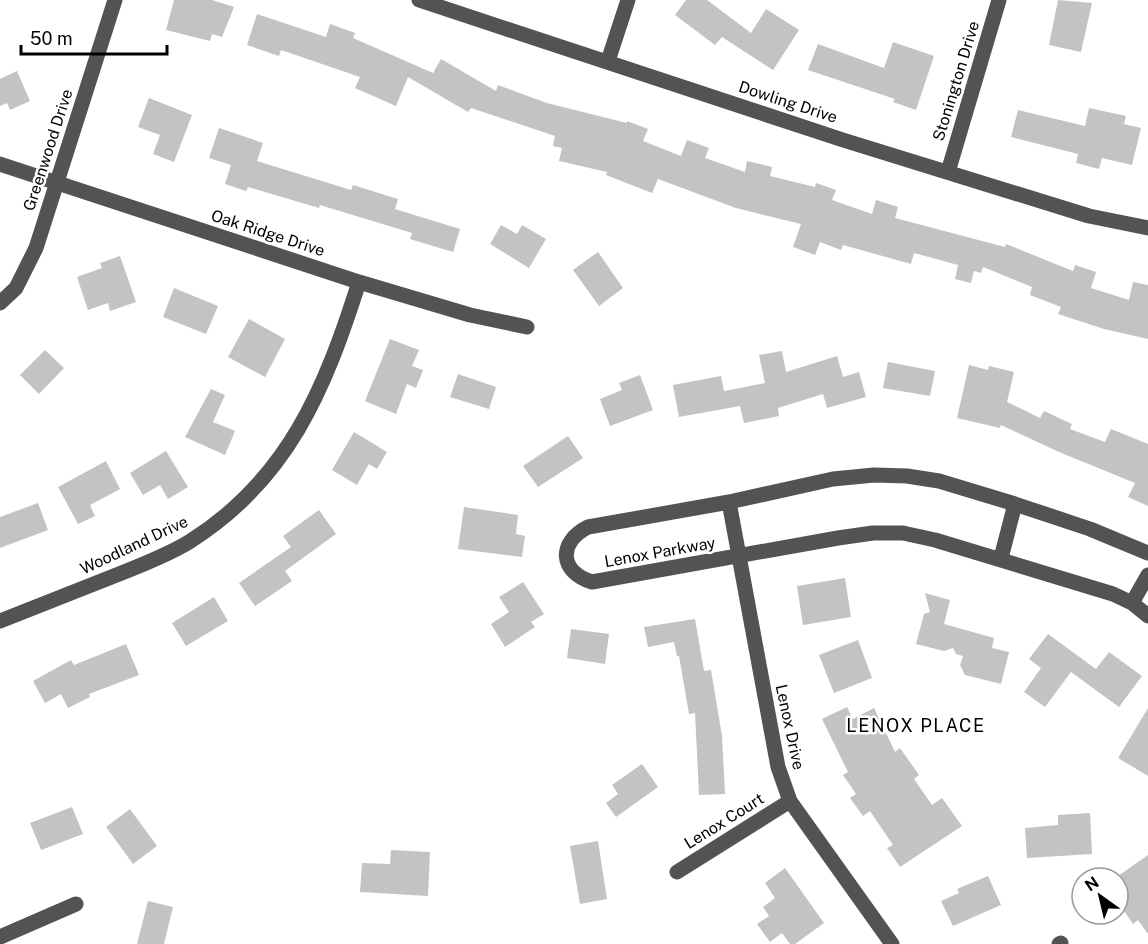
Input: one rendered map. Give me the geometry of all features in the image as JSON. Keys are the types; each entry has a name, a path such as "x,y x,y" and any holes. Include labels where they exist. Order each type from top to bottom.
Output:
{"street":[{"name":"Greenwood Drive","path":"0,303 16,288 36,248 115,0"},
{"name":"Dowling Drive","path":"419,0 948,172 1089,216 1148,228"},
{"path":"608,61 628,0"},
{"name":"Stonington Drive","path":"948,172 999,0"},
{"name":"Oak Ridge Drive","path":"0,164 359,282 470,315 527,327"},
{"name":"Woodland Drive","path":"0,621 138,566 188,543 231,512 265,478 302,423 323,384 359,282"},
{"name":"Lenox Parkway","path":"1148,553 1090,529 939,481 874,475 833,479 729,502 588,527 573,534 566,551 569,567 580,578 592,582 873,533 903,533 1001,558 1113,594 1132,603 1148,616"},
{"name":"Lenox Parkway","path":"729,502 740,557"},
{"path":"1001,558 1016,504"},
{"name":"Lenox Drive","path":"740,557 778,767 790,801 892,944"},
{"path":"1132,603 1148,575"},
{"name":"Lenox Court","path":"677,872 790,801"},
{"path":"0,937 76,904"}],"building":[{"path":"174,0 212,0 234,7 222,37 212,34 210,41 166,30"},
{"path":"686,0 707,0 751,33 766,9 799,30 773,70 722,37 715,45 675,15"},
{"path":"1058,0 1092,3 1081,52 1049,45"},
{"path":"257,14 326,37 330,24 355,33 353,38 433,73 441,59 496,91 498,85 547,103 627,123 627,121 648,129 643,141 681,156 687,140 709,148 705,158 745,172 747,161 772,167 770,176 815,187 816,183 836,190 832,200 872,214 876,200 898,207 895,218 1005,247 1006,244 1073,271 1075,265 1096,272 1091,288 1129,300 1133,282 1148,285 1148,339 1104,329 1058,314 1061,307 1030,295 1032,287 983,267 981,273 974,271 971,283 955,279 958,265 914,253 911,264 843,245 841,250 820,242 815,255 793,247 801,224 736,208 658,179 652,193 606,175 607,172 559,161 562,148 553,146 555,136 471,108 468,112 408,77 396,106 355,88 360,77 281,50 279,56 247,45"},
{"path":"893,42 934,56 916,110 893,102 895,99 808,70 818,44 884,68"},
{"path":"17,71 30,101 10,110 7,103 0,106 0,79"},
{"path":"149,98 192,115 174,162 153,154 160,135 138,127"},
{"path":"1089,108 1126,116 1124,124 1141,128 1132,165 1102,158 1099,169 1076,163 1078,154 1011,137 1018,110 1085,126"},
{"path":"219,128 263,143 257,161 351,190 353,185 398,199 395,209 460,229 453,252 410,239 412,233 320,205 319,208 248,187 246,191 225,184 231,165 209,158"},
{"path":"501,225 517,234 522,225 546,239 529,268 490,244"},
{"path":"598,252 623,288 599,306 573,270"},
{"path":"120,256 136,302 110,311 108,303 88,310 77,277 102,268 100,263"},
{"path":"174,288 218,306 206,334 163,317"},
{"path":"249,319 285,339 265,377 228,357"},
{"path":"390,339 419,350 412,366 423,370 416,388 407,384 396,414 365,401"},
{"path":"45,350 64,368 39,394 20,375"},
{"path":"782,351 786,372 837,356 843,377 859,372 866,397 827,408 823,394 778,408 779,416 744,423 740,406 679,417 673,385 721,376 724,391 765,383 759,355"},
{"path":"888,362 935,371 930,396 883,388"},
{"path":"969,365 988,370 989,366 1014,372 1007,402 1040,418 1044,411 1072,424 1070,429 1105,442 1111,429 1148,444 1148,506 1128,497 1135,483 1001,425 1000,428 957,418"},
{"path":"458,374 496,387 489,409 450,397"},
{"path":"640,375 653,410 610,426 600,399 622,390 619,383"},
{"path":"211,389 225,395 213,422 235,431 225,455 185,437"},
{"path":"354,432 387,452 377,469 369,464 357,485 332,470"},
{"path":"568,436 583,458 538,487 523,466"},
{"path":"166,451 188,487 168,499 160,485 143,495 130,473"},
{"path":"106,461 120,489 90,505 95,516 78,524 58,487"},
{"path":"38,503 48,530 0,548 0,517"},
{"path":"464,507 518,515 516,534 525,536 522,557 458,549"},
{"path":"319,510 336,534 285,571 292,581 255,606 239,583 291,547 283,536"},
{"path":"845,578 851,617 803,625 797,586"},
{"path":"523,582 544,614 531,622 535,627 505,647 491,624 509,612 499,597"},
{"path":"925,593 950,600 944,624 994,638 992,648 1009,652 1001,684 965,675 960,665 963,656 956,654 953,648 944,651 916,644 924,614 930,612"},
{"path":"214,597 228,621 186,646 172,623"},
{"path":"695,619 704,671 711,670 722,736 725,794 699,795 695,713 689,714 679,656 677,656 674,642 648,647 644,627"},
{"path":"571,629 609,634 605,664 567,658"},
{"path":"1048,634 1096,669 1109,652 1142,676 1119,707 1071,672 1045,707 1024,692 1041,668 1029,659"},
{"path":"858,640 872,678 834,693 819,655"},
{"path":"126,644 139,675 89,694 90,697 68,708 61,694 45,703 33,681 71,660 74,665"},
{"path":"847,707 853,719 874,708 895,752 900,748 919,775 914,779 932,805 942,798 962,826 900,867 887,848 893,845 870,811 863,816 850,798 856,794 843,775 848,772 822,719"},
{"path":"1148,708 1148,776 1118,758"},
{"path":"642,764 658,787 616,817 606,803 618,794 612,785"},
{"path":"72,807 83,834 41,850 30,823"},
{"path":"130,809 157,846 133,864 106,827"},
{"path":"1090,813 1092,854 1027,858 1025,828 1058,825 1058,815"},
{"path":"598,841 607,899 580,904 570,846"},
{"path":"391,850 430,852 428,896 360,892 362,863 390,864"},
{"path":"1148,855 1148,934 1138,920 1133,924 1130,920 1130,868"},
{"path":"785,868 824,923 795,944 790,944 782,933 770,942 757,924 769,916 763,907 775,898 765,883"},
{"path":"988,876 1001,905 953,926 941,901 959,893 957,889"},
{"path":"148,901 173,907 164,944 137,944"}],"district":[{"name":"LENOX PLACE","path":"916,725"}]}
